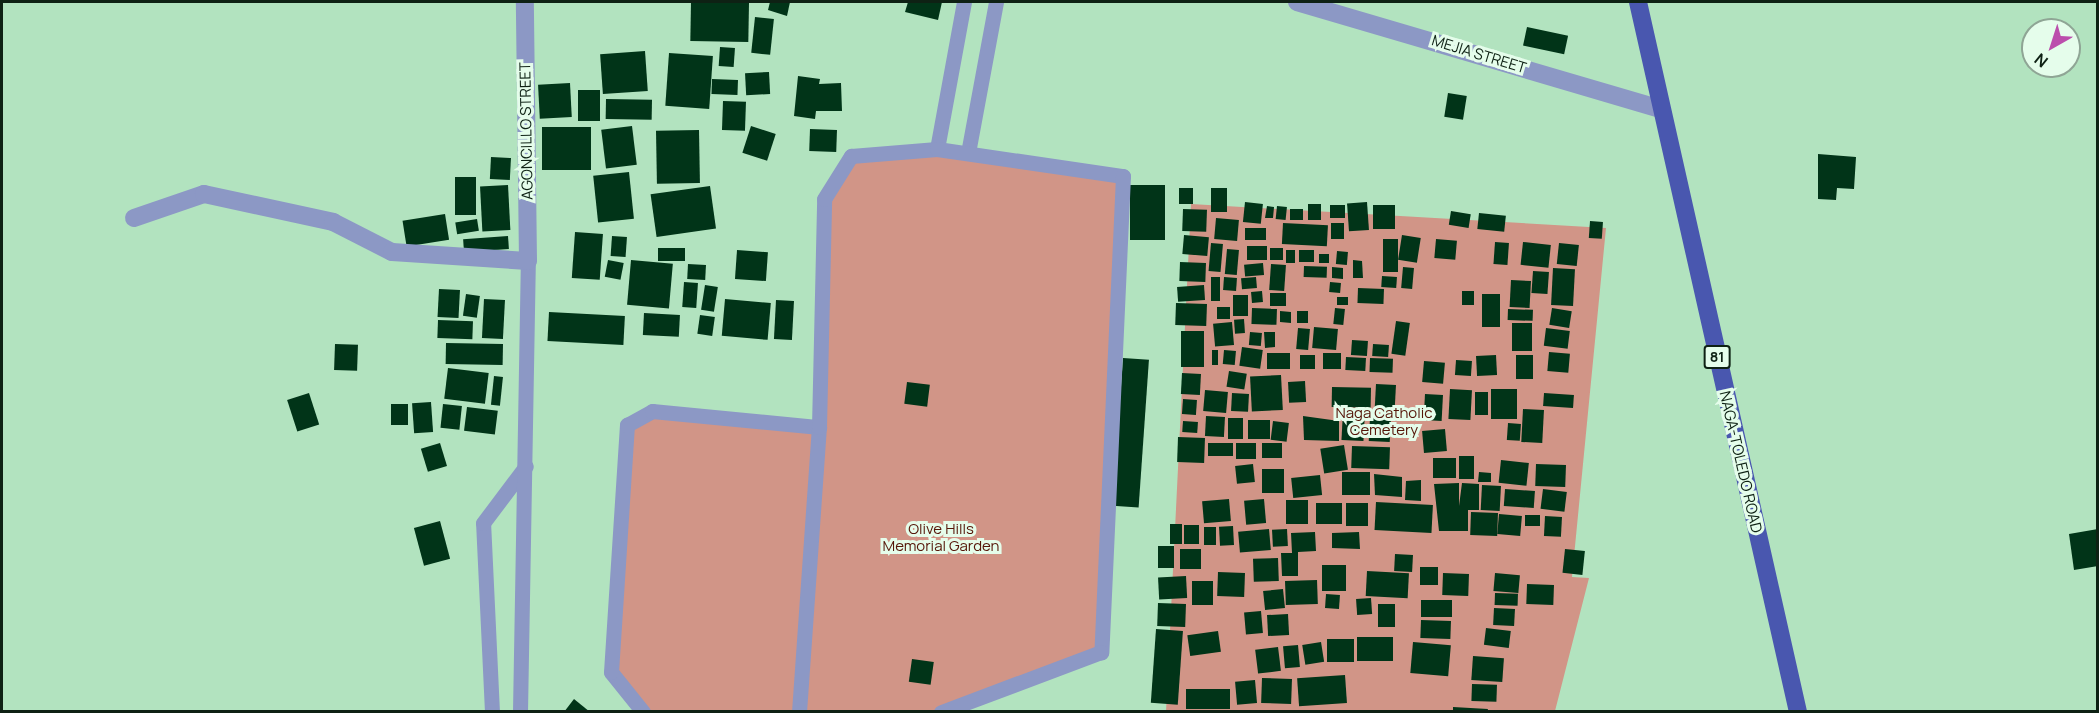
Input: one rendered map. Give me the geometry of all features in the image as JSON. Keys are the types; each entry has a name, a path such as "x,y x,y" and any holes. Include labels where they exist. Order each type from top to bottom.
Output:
{"highway":[{"name":"NAGA-TOLEDO ROAD","path":"1638,2 1798,711"}],"street":[{"name":"AGONCILLO STREET","path":"525,2 528,261"},
{"name":"MEJIA STREET","path":"1297,2 1661,109"},
{"path":"134,218 204,194 333,222 392,252 528,261"}],"lane":[{"path":"937,148 964,2"},
{"path":"968,153 996,2"},
{"path":"799,711 819,427 824,199 851,156 937,148 1124,176 1101,652 941,711"},
{"path":"520,711 528,261"},
{"path":"643,711 611,672 627,425 652,411 819,427"},
{"path":"492,711 483,523 526,466"}],"green space":[{"name":"Olive Hills Memorial Garden","path":"937,149 1123,176 1101,652 941,712 643,711 611,672 627,425 652,411 819,427 824,199 851,156"},
{"name":"Naga Catholic Cemetery","path":"1191,204 1606,228 1572,577 1589,578 1555,711 1166,712"}],"building":[{"path":"691,2 749,3 748,42 690,41"},
{"path":"770,2 790,2 787,16 768,10"},
{"path":"908,2 942,2 938,20 905,12"},
{"path":"755,17 774,19 770,55 751,53"},
{"path":"1527,27 1568,36 1564,54 1523,46"},
{"path":"720,47 735,48 734,67 719,66"},
{"path":"645,51 648,91 603,94 600,54"},
{"path":"669,53 713,56 709,109 665,106"},
{"path":"769,72 770,94 746,95 745,73"},
{"path":"798,76 820,79 819,84 841,83 842,111 816,111 815,119 794,116"},
{"path":"712,79 738,80 737,95 711,94"},
{"path":"570,83 572,117 540,119 538,85"},
{"path":"578,90 600,90 600,121 578,121"},
{"path":"1448,93 1467,96 1463,120 1444,117"},
{"path":"606,99 652,100 652,120 606,119"},
{"path":"723,101 746,102 745,131 722,130"},
{"path":"632,126 637,165 606,168 601,130"},
{"path":"751,126 776,134 767,161 742,153"},
{"path":"542,127 591,127 591,170 542,170"},
{"path":"810,129 837,130 836,152 809,151"},
{"path":"699,130 700,183 657,184 656,131"},
{"path":"1818,154 1856,157 1854,189 1837,188 1836,200 1818,199"},
{"path":"491,157 511,158 510,180 490,179"},
{"path":"629,172 634,219 598,223 593,176"},
{"path":"455,177 476,177 476,215 455,215"},
{"path":"508,185 510,230 482,231 480,186"},
{"path":"1130,185 1165,185 1165,240 1130,240"},
{"path":"710,186 716,229 657,237 651,194"},
{"path":"1179,188 1193,188 1193,204 1179,204"},
{"path":"1211,188 1227,188 1227,212 1211,212"},
{"path":"1245,202 1263,204 1261,224 1243,222"},
{"path":"1367,202 1369,230 1349,231 1347,203"},
{"path":"1308,204 1321,204 1321,220 1308,220"},
{"path":"1330,205 1345,205 1345,218 1330,218"},
{"path":"1373,205 1395,205 1395,229 1373,229"},
{"path":"1267,206 1274,207 1273,218 1265,218"},
{"path":"1277,206 1287,207 1286,220 1276,219"},
{"path":"1183,209 1207,210 1206,232 1182,231"},
{"path":"1290,209 1303,209 1303,220 1290,220"},
{"path":"1451,211 1471,214 1469,228 1449,225"},
{"path":"1479,213 1506,216 1504,232 1477,229"},
{"path":"445,214 449,240 407,246 403,221"},
{"path":"1216,218 1239,220 1237,241 1214,239"},
{"path":"477,219 479,231 457,234 455,222"},
{"path":"1590,221 1603,222 1602,239 1589,238"},
{"path":"1283,223 1328,225 1327,246 1282,244"},
{"path":"1331,223 1344,223 1344,239 1331,239"},
{"path":"1245,228 1266,228 1266,240 1245,240"},
{"path":"575,232 603,234 600,280 572,278"},
{"path":"1184,235 1209,237 1207,256 1182,254"},
{"path":"1402,235 1421,238 1417,263 1398,260"},
{"path":"508,236 509,249 464,252 463,239"},
{"path":"612,236 627,237 626,257 611,256"},
{"path":"1383,239 1398,239 1398,272 1383,272"},
{"path":"1436,239 1457,241 1455,260 1434,258"},
{"path":"1495,242 1509,243 1507,265 1493,264"},
{"path":"1523,242 1551,245 1548,268 1521,265"},
{"path":"1211,243 1223,244 1221,272 1209,271"},
{"path":"1559,243 1579,245 1577,266 1557,264"},
{"path":"1247,246 1267,246 1267,260 1247,260"},
{"path":"658,248 685,248 685,261 658,261"},
{"path":"1270,248 1283,248 1283,260 1270,260"},
{"path":"1227,249 1239,250 1237,275 1225,274"},
{"path":"737,250 768,252 766,281 735,279"},
{"path":"1286,250 1295,250 1295,263 1286,263"},
{"path":"1299,250 1314,250 1314,262 1299,262"},
{"path":"1337,251 1348,252 1347,265 1336,264"},
{"path":"1319,254 1329,254 1329,263 1319,263"},
{"path":"608,260 624,263 620,280 605,277"},
{"path":"631,260 673,264 669,308 627,305"},
{"path":"1353,260 1362,261 1363,278 1353,278"},
{"path":"1180,262 1206,263 1205,282 1179,281"},
{"path":"1263,263 1264,275 1245,277 1244,265"},
{"path":"688,264 706,265 705,280 687,279"},
{"path":"1271,264 1286,265 1284,291 1269,290"},
{"path":"1304,266 1327,267 1327,278 1304,277"},
{"path":"1332,267 1343,268 1343,279 1332,278"},
{"path":"1403,267 1414,268 1412,289 1401,288"},
{"path":"1553,268 1575,269 1573,306 1551,305"},
{"path":"1533,271 1549,272 1547,294 1531,293"},
{"path":"1382,276 1397,277 1396,288 1381,287"},
{"path":"1211,277 1220,277 1220,301 1211,301"},
{"path":"1224,277 1237,278 1236,291 1223,290"},
{"path":"1256,277 1257,288 1242,289 1241,278"},
{"path":"1511,280 1531,281 1530,308 1510,307"},
{"path":"684,282 698,283 696,308 682,307"},
{"path":"1330,282 1341,283 1340,293 1329,292"},
{"path":"705,285 718,287 714,312 701,310"},
{"path":"1204,285 1205,300 1178,302 1177,287"},
{"path":"1358,288 1384,289 1383,304 1357,303"},
{"path":"439,289 460,290 459,318 438,317"},
{"path":"1262,291 1263,302 1252,303 1251,292"},
{"path":"1462,291 1474,291 1474,305 1462,305"},
{"path":"1270,293 1286,293 1286,306 1270,306"},
{"path":"466,294 480,296 477,318 463,316"},
{"path":"1482,294 1500,294 1500,327 1482,327"},
{"path":"1233,295 1248,295 1248,316 1233,316"},
{"path":"1337,297 1348,297 1348,305 1337,305"},
{"path":"484,299 505,300 503,339 482,338"},
{"path":"725,299 771,303 768,340 722,336"},
{"path":"776,300 794,301 792,340 774,339"},
{"path":"1176,303 1207,304 1206,326 1175,325"},
{"path":"1217,307 1230,307 1230,319 1217,319"},
{"path":"1252,308 1277,309 1276,325 1251,324"},
{"path":"1335,308 1345,309 1343,325 1333,324"},
{"path":"1552,308 1572,311 1569,328 1549,325"},
{"path":"1508,309 1533,310 1533,321 1508,320"},
{"path":"1280,311 1291,312 1291,323 1280,322"},
{"path":"1297,311 1308,311 1308,323 1297,323"},
{"path":"549,312 625,316 623,345 547,341"},
{"path":"644,313 680,315 679,337 643,335"},
{"path":"700,315 715,317 712,336 697,334"},
{"path":"1244,319 1245,333 1235,334 1234,320"},
{"path":"438,320 473,321 472,339 437,338"},
{"path":"1396,321 1410,323 1405,356 1391,354"},
{"path":"1232,322 1234,345 1215,347 1213,324"},
{"path":"1512,323 1532,323 1532,351 1512,351"},
{"path":"1314,327 1338,329 1336,350 1312,348"},
{"path":"1298,328 1310,329 1308,350 1296,349"},
{"path":"1546,328 1570,331 1568,349 1544,346"},
{"path":"1181,331 1204,331 1204,367 1181,367"},
{"path":"1250,332 1262,333 1261,346 1249,345"},
{"path":"1264,332 1275,332 1275,347 1265,348"},
{"path":"1352,340 1368,341 1367,356 1351,355"},
{"path":"446,343 503,344 503,365 446,364"},
{"path":"335,344 358,345 357,371 334,370"},
{"path":"1373,344 1389,345 1388,357 1372,356"},
{"path":"1242,347 1263,350 1260,369 1239,366"},
{"path":"1212,350 1218,350 1218,365 1212,365"},
{"path":"1224,350 1236,351 1235,365 1223,364"},
{"path":"1549,352 1570,354 1568,373 1547,371"},
{"path":"1267,353 1290,353 1290,369 1267,369"},
{"path":"1323,353 1341,353 1341,369 1323,369"},
{"path":"1300,355 1315,355 1315,369 1300,369"},
{"path":"1496,355 1497,375 1477,376 1476,356"},
{"path":"1516,355 1533,355 1533,379 1516,379"},
{"path":"1346,357 1366,358 1365,371 1345,370"},
{"path":"1123,358 1149,360 1139,507 1113,506"},
{"path":"1370,358 1393,359 1392,373 1370,372"},
{"path":"1456,360 1472,361 1471,376 1455,375"},
{"path":"1424,361 1445,363 1443,384 1422,382"},
{"path":"448,368 489,373 485,404 444,399"},
{"path":"1229,371 1247,374 1244,390 1226,387"},
{"path":"1182,373 1201,374 1200,395 1181,394"},
{"path":"1281,375 1283,410 1252,412 1250,377"},
{"path":"494,376 503,377 500,406 491,405"},
{"path":"1305,381 1306,402 1289,403 1288,382"},
{"path":"907,382 930,385 927,407 904,404"},
{"path":"1376,384 1396,385 1395,409 1375,408"},
{"path":"1332,387 1371,388 1371,408 1332,407"},
{"path":"1450,389 1472,390 1470,420 1448,419"},
{"path":"1491,389 1517,389 1517,419 1491,419"},
{"path":"1205,390 1228,392 1226,413 1203,411"},
{"path":"1475,392 1488,392 1488,415 1475,415"},
{"path":"309,393 319,424 297,431 287,400"},
{"path":"1232,393 1249,394 1248,412 1231,411"},
{"path":"1544,393 1574,395 1573,408 1543,406"},
{"path":"1425,394 1443,395 1442,421 1424,420"},
{"path":"1183,399 1197,400 1196,415 1182,414"},
{"path":"431,402 433,432 414,433 412,403"},
{"path":"391,404 408,404 408,425 391,425"},
{"path":"443,404 462,406 459,430 440,428"},
{"path":"467,407 498,411 495,435 464,431"},
{"path":"1523,409 1544,410 1542,443 1521,442"},
{"path":"1343,411 1365,412 1363,441 1341,440"},
{"path":"1206,416 1225,417 1224,437 1205,436"},
{"path":"1303,416 1339,421 1339,441 1304,440"},
{"path":"1370,417 1391,418 1390,442 1369,441"},
{"path":"1228,418 1243,418 1243,439 1228,439"},
{"path":"1248,420 1270,420 1270,439 1248,439"},
{"path":"1183,421 1198,422 1197,433 1182,432"},
{"path":"1273,421 1289,423 1287,442 1271,440"},
{"path":"1508,423 1521,424 1520,441 1507,440"},
{"path":"1445,429 1447,451 1424,453 1422,431"},
{"path":"1178,437 1205,438 1204,463 1177,462"},
{"path":"440,443 447,466 428,472 421,449"},
{"path":"1208,443 1233,443 1233,456 1208,456"},
{"path":"1236,443 1256,443 1256,459 1236,459"},
{"path":"1262,443 1282,443 1282,458 1262,458"},
{"path":"1344,445 1348,470 1324,473 1320,449"},
{"path":"1352,446 1390,447 1389,469 1351,468"},
{"path":"1459,456 1474,456 1474,479 1459,479"},
{"path":"1433,458 1456,458 1456,478 1433,478"},
{"path":"1501,460 1529,463 1526,486 1499,483"},
{"path":"1253,464 1255,482 1237,484 1235,466"},
{"path":"1536,464 1566,465 1565,487 1535,486"},
{"path":"1262,469 1284,469 1284,493 1262,493"},
{"path":"1342,472 1370,472 1370,495 1342,495"},
{"path":"1479,472 1491,473 1491,482 1478,482"},
{"path":"1374,474 1402,477 1402,497 1375,495"},
{"path":"1320,475 1322,495 1293,498 1291,478"},
{"path":"1421,480 1421,501 1405,500 1406,481"},
{"path":"1459,483 1459,506 1462,483 1479,484 1479,510 1468,510 1468,531 1439,531 1434,484"},
{"path":"1482,485 1501,486 1500,511 1481,510"},
{"path":"1505,489 1535,491 1534,508 1504,506"},
{"path":"1543,489 1567,492 1564,512 1541,509"},
{"path":"1229,499 1231,521 1204,523 1202,501"},
{"path":"1264,499 1266,523 1246,525 1244,501"},
{"path":"1286,500 1308,500 1308,524 1286,524"},
{"path":"1376,502 1433,505 1431,533 1375,530"},
{"path":"1316,503 1342,503 1342,524 1316,524"},
{"path":"1346,503 1368,503 1368,526 1346,526"},
{"path":"1471,512 1498,513 1497,536 1470,535"},
{"path":"1499,514 1522,516 1520,536 1497,534"},
{"path":"1525,515 1540,515 1540,526 1525,526"},
{"path":"1545,516 1562,517 1561,537 1544,536"},
{"path":"440,521 450,559 424,566 414,528"},
{"path":"1170,524 1182,524 1182,544 1170,544"},
{"path":"1184,525 1199,525 1199,544 1184,544"},
{"path":"1233,526 1234,545 1220,546 1219,527"},
{"path":"1204,527 1216,527 1216,545 1204,545"},
{"path":"1269,529 1271,550 1240,553 1238,532"},
{"path":"1287,529 1288,546 1273,547 1272,530"},
{"path":"2098,529 2098,566 2074,570 2069,534"},
{"path":"1315,532 1316,551 1298,552 1298,576 1282,576 1281,553 1292,553 1291,533"},
{"path":"1359,532 1360,549 1332,548 1332,533"},
{"path":"1158,546 1174,546 1174,568 1158,568"},
{"path":"1180,549 1201,549 1201,569 1180,569"},
{"path":"1565,549 1585,551 1582,575 1562,573"},
{"path":"1395,554 1413,555 1412,572 1394,571"},
{"path":"1278,558 1279,581 1254,582 1253,559"},
{"path":"1322,565 1346,565 1346,591 1322,591"},
{"path":"1420,567 1438,567 1438,585 1420,585"},
{"path":"1367,571 1409,573 1408,598 1366,596"},
{"path":"1218,572 1245,573 1244,597 1217,596"},
{"path":"1443,573 1469,574 1468,596 1442,595"},
{"path":"1495,573 1520,575 1518,593 1493,591"},
{"path":"1186,576 1187,598 1159,599 1158,577"},
{"path":"1317,580 1318,604 1286,605 1285,581"},
{"path":"1192,581 1213,581 1213,605 1192,605"},
{"path":"1527,584 1554,585 1553,605 1526,604"},
{"path":"1283,589 1285,608 1265,610 1263,591"},
{"path":"1495,593 1518,594 1518,606 1495,605"},
{"path":"1326,594 1340,595 1339,609 1325,608"},
{"path":"1371,598 1372,614 1357,615 1356,599"},
{"path":"1421,600 1452,600 1452,617 1421,617"},
{"path":"1158,603 1186,604 1185,627 1157,626"},
{"path":"1378,604 1395,604 1395,627 1378,627"},
{"path":"1494,608 1515,609 1514,626 1493,625"},
{"path":"1261,611 1263,633 1246,634 1244,612"},
{"path":"1288,614 1289,635 1268,636 1267,615"},
{"path":"1421,620 1451,621 1450,639 1420,638"},
{"path":"1486,628 1511,631 1509,648 1484,645"},
{"path":"1156,629 1183,631 1178,705 1151,703"},
{"path":"1218,631 1221,652 1190,656 1187,635"},
{"path":"1357,637 1393,637 1393,661 1357,661"},
{"path":"1327,639 1354,639 1354,662 1327,662"},
{"path":"1321,642 1324,662 1305,665 1302,645"},
{"path":"1413,642 1451,645 1448,676 1410,673"},
{"path":"1298,645 1300,667 1285,668 1283,646"},
{"path":"1278,647 1281,671 1258,674 1255,650"},
{"path":"1473,656 1504,658 1502,682 1471,680"},
{"path":"912,659 934,662 931,685 909,682"},
{"path":"1345,675 1347,703 1299,706 1297,678"},
{"path":"1262,678 1292,679 1291,704 1261,703"},
{"path":"1255,680 1257,703 1237,705 1235,682"},
{"path":"1472,684 1497,685 1496,702 1471,701"},
{"path":"1186,689 1230,689 1230,709 1186,709"},
{"path":"574,699 590,712 564,712"},
{"path":"1453,707 1488,709 1487,712 1453,712"}]}
